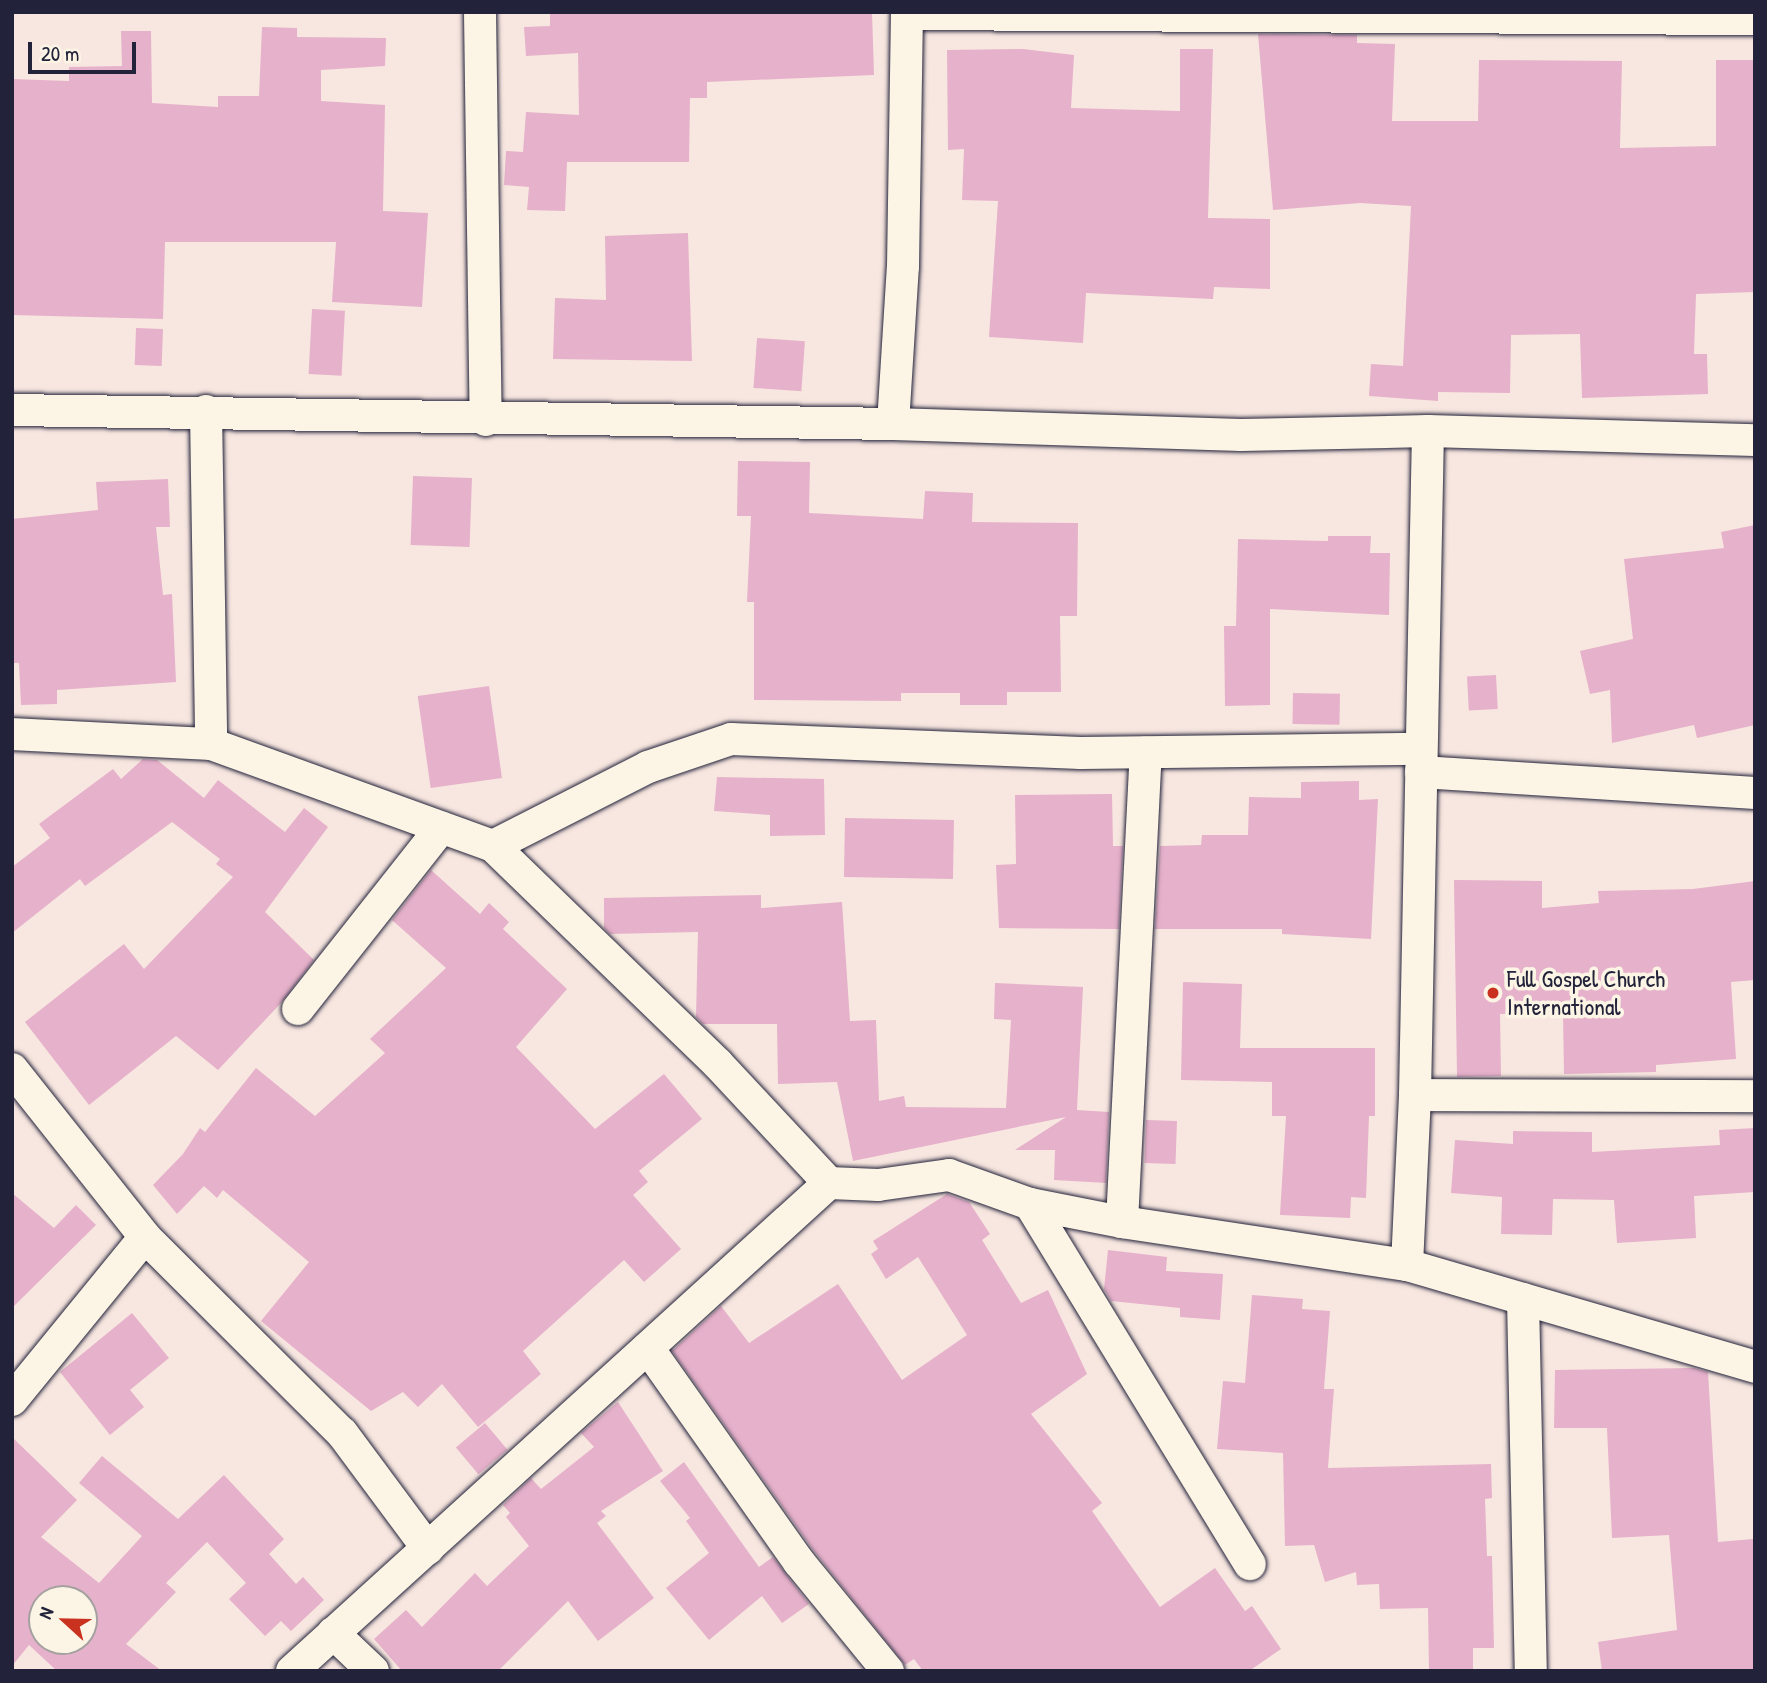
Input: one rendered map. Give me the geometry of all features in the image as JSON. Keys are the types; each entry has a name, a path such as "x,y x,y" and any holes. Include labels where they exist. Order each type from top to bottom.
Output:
{"street":[{"path":"480,12 486,420"},
{"path":"893,424 903,267 907,13 1755,19"},
{"path":"12,410 206,411 486,420 893,424 1241,435 1429,431 1755,440"},
{"path":"206,411 211,744"},
{"path":"1407,1265 1415,1095 1429,431"},
{"path":"12,734 211,744 493,846 718,1064 829,1183 878,1185 949,1175 1030,1204 1122,1223 1407,1265 1755,1367"},
{"path":"493,846 648,766 731,739 1421,760 1755,793"},
{"path":"1122,1223 1146,753"},
{"path":"298,1009 441,828"},
{"path":"12,1069 145,1237 234,1328 301,1387 342,1433 428,1549"},
{"path":"1415,1095 1755,1096"},
{"path":"292,1671 829,1183"},
{"path":"1030,1204 1250,1564"},
{"path":"12,1400 145,1237"},
{"path":"1523,1299 1531,1671"},
{"path":"648,1348 799,1562 888,1671"},
{"path":"333,1633 373,1671"}],"building":[{"path":"550,12 872,12 874,75 707,82 707,98 690,98 689,162 567,162 565,211 527,210 529,187 504,185 506,151 523,152 526,112 579,115 578,53 526,56 524,27 550,26"},
{"path":"262,27 297,28 297,37 386,38 385,66 321,70 321,101 385,105 383,211 428,213 422,307 332,302 336,242 165,242 163,319 12,315 12,79 69,81 69,67 122,66 121,31 151,31 152,103 218,107 218,96 259,96"},
{"path":"1258,34 1357,35 1357,43 1395,44 1392,121 1478,121 1479,60 1622,61 1620,148 1716,146 1716,60 1755,60 1755,292 1696,294 1694,354 1707,354 1708,394 1582,398 1580,334 1511,335 1510,393 1438,392 1438,401 1369,396 1371,364 1403,366 1411,206 1360,203 1273,210"},
{"path":"1023,49 1074,55 1071,108 1180,111 1180,49 1213,49 1208,218 1270,219 1270,289 1214,287 1213,299 1086,293 1083,343 989,337 998,201 962,200 964,149 948,150 947,50"},
{"path":"688,233 692,361 553,359 555,298 606,300 605,236"},
{"path":"312,309 345,311 342,376 309,374"},
{"path":"136,328 163,329 162,366 135,365"},
{"path":"757,338 805,341 801,391 754,388"},
{"path":"738,461 810,462 809,513 923,519 925,491 973,493 972,522 1078,523 1077,616 1060,616 1061,692 1007,692 1007,705 960,705 960,693 901,693 901,701 754,700 754,602 747,602 751,516 737,516"},
{"path":"413,476 472,478 470,547 411,545"},
{"path":"168,479 170,527 156,527 163,595 172,594 176,682 57,690 57,704 21,705 19,663 12,663 12,519 98,510 96,482"},
{"path":"1755,525 1755,725 1697,738 1694,725 1612,743 1610,690 1590,694 1580,651 1633,639 1624,559 1724,548 1721,532"},
{"path":"1328,536 1371,536 1370,553 1390,553 1389,615 1270,609 1270,705 1225,706 1224,626 1236,626 1238,539 1328,541"},
{"path":"1496,675 1498,709 1469,710 1467,677"},
{"path":"489,686 502,778 431,788 418,696"},
{"path":"1293,693 1340,694 1339,725 1292,724"},
{"path":"143,759 157,760 204,798 218,780 285,832 304,808 328,827 265,912 314,960 281,1003 218,1070 176,1036 89,1105 25,1022 124,944 144,969 233,877 216,864 220,859 172,822 85,886 80,879 12,933 12,867 50,838 39,824 113,769 121,779"},
{"path":"717,777 824,779 825,835 770,836 770,815 714,811"},
{"path":"1359,781 1359,800 1378,799 1371,939 1282,934 1282,929 1155,929 1160,846 1201,845 1202,835 1248,835 1249,797 1301,798 1301,782"},
{"path":"1112,794 1113,846 1123,846 1119,929 999,928 996,865 1016,864 1015,795"},
{"path":"845,818 954,820 953,879 844,877"},
{"path":"431,870 480,914 489,903 509,922 503,929 567,989 516,1047 595,1129 664,1074 702,1119 639,1171 648,1182 633,1195 681,1249 644,1282 624,1260 523,1351 541,1374 478,1427 442,1384 418,1407 403,1392 371,1411 261,1321 309,1262 223,1190 217,1198 204,1186 177,1214 153,1185 183,1154 200,1128 205,1132 256,1068 315,1116 385,1053 370,1039 446,968 392,920"},
{"path":"1454,880 1542,881 1542,908 1599,903 1598,891 1693,889 1755,881 1755,980 1731,982 1736,1059 1656,1065 1656,1072 1564,1074 1563,1013 1500,1014 1501,1076 1457,1077"},
{"path":"761,895 761,908 842,902 850,1021 876,1020 879,1101 904,1096 906,1107 1006,1108 1011,1020 994,1019 995,983 1083,987 1077,1110 1109,1112 1106,1183 1054,1180 1055,1150 1015,1150 1066,1117 853,1161 837,1082 778,1084 777,1024 703,1024 696,1017 698,932 610,934 604,928 604,898"},
{"path":"1183,982 1242,984 1240,1048 1375,1048 1375,1116 1369,1116 1366,1198 1351,1197 1350,1218 1280,1215 1286,1116 1272,1116 1272,1082 1181,1080"},
{"path":"1146,1120 1177,1121 1175,1164 1144,1163"},
{"path":"1755,1128 1755,1192 1694,1196 1696,1238 1617,1243 1614,1200 1553,1199 1552,1235 1501,1234 1502,1197 1451,1193 1455,1140 1513,1144 1513,1131 1592,1132 1592,1152 1720,1145 1719,1130"},
{"path":"12,1193 54,1228 76,1205 96,1225 12,1308"},
{"path":"947,1194 969,1202 990,1234 982,1240 1021,1303 1048,1290 1087,1374 1031,1414 1102,1503 1092,1511 1160,1607 1215,1568 1245,1611 1252,1606 1281,1649 1249,1671 923,1671 914,1659 905,1665 814,1551 672,1351 721,1306 749,1343 838,1284 902,1380 967,1335 918,1257 886,1279 871,1254 878,1249 873,1241"},
{"path":"1108,1250 1167,1257 1166,1271 1223,1274 1220,1320 1180,1317 1180,1308 1111,1301 1104,1289"},
{"path":"1252,1295 1303,1299 1302,1309 1330,1311 1324,1389 1334,1389 1328,1468 1491,1464 1492,1498 1485,1499 1487,1556 1492,1556 1494,1648 1473,1648 1473,1670 1429,1671 1428,1608 1380,1609 1379,1584 1357,1585 1356,1572 1325,1582 1314,1545 1285,1546 1283,1453 1217,1449 1223,1381 1245,1383"},
{"path":"132,1313 169,1358 130,1390 144,1407 110,1435 60,1372"},
{"path":"1694,1368 1708,1372 1718,1542 1753,1539 1755,1547 1755,1671 1602,1671 1598,1642 1677,1630 1669,1535 1612,1538 1607,1428 1554,1428 1555,1370"},
{"path":"618,1402 663,1471 601,1511 606,1516 597,1523 654,1598 598,1641 568,1601 498,1671 402,1671 374,1639 406,1610 422,1627 475,1573 487,1586 529,1546 506,1517 510,1513 503,1505 531,1478 541,1489 594,1447 581,1433"},
{"path":"485,1423 507,1450 478,1474 456,1447"},
{"path":"12,1437 77,1500 41,1537 99,1583 142,1536 79,1483 102,1456 178,1519 224,1475 284,1539 269,1554 296,1584 303,1577 324,1600 291,1631 281,1621 265,1636 229,1599 246,1583 207,1542 166,1583 176,1592 126,1644 162,1671 57,1671 40,1655 98,1655 98,1585 28,1585 28,1646 12,1666"},
{"path":"684,1462 759,1567 773,1557 809,1604 782,1623 762,1596 709,1640 666,1588 709,1553 686,1521 690,1518 660,1481"}],"place":[{"name":"Full Gospel Church International","path":"1493,993"}]}
